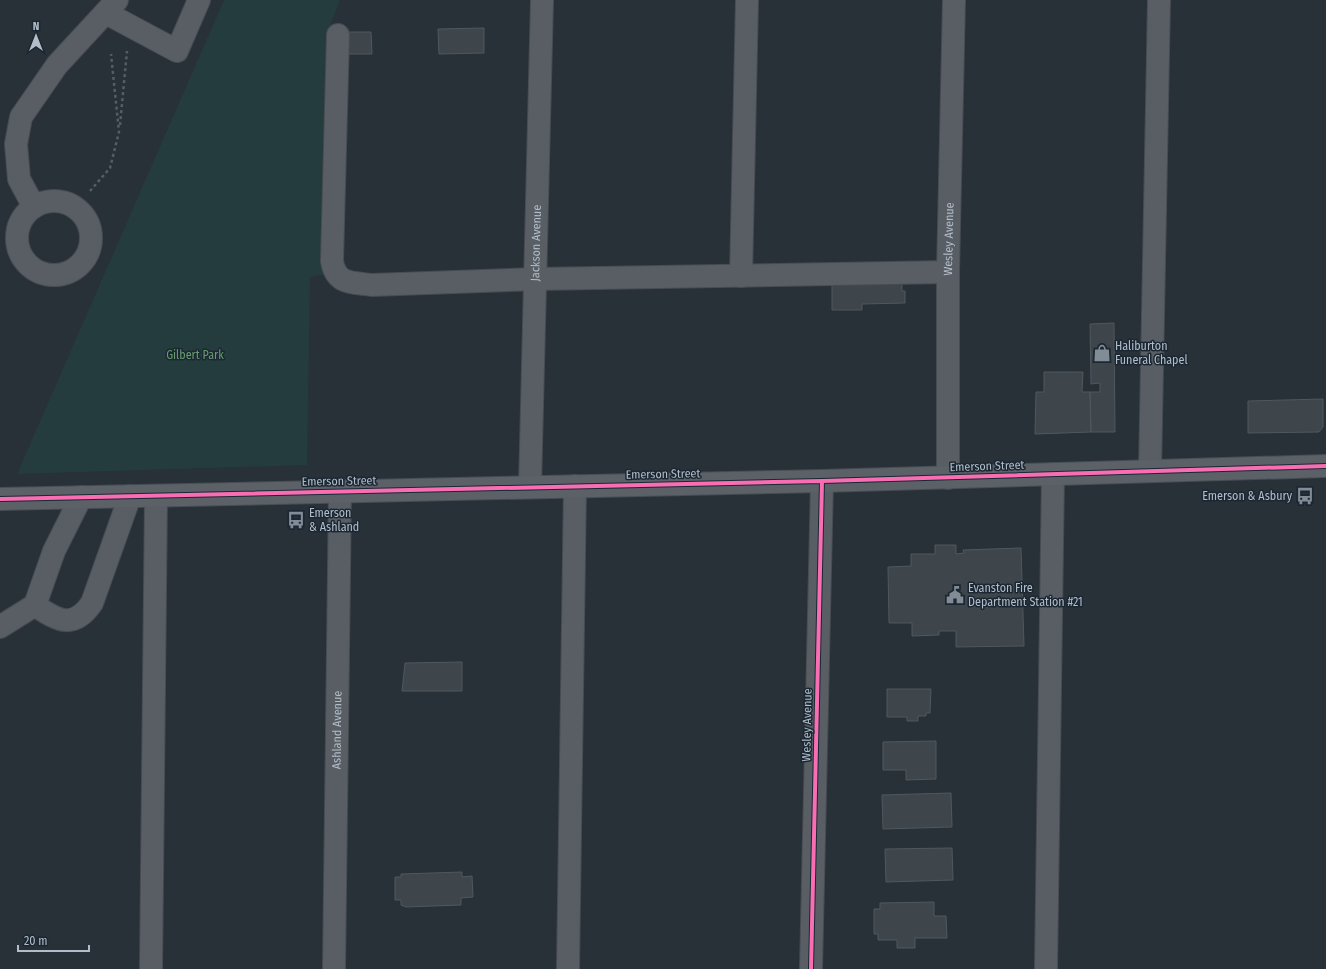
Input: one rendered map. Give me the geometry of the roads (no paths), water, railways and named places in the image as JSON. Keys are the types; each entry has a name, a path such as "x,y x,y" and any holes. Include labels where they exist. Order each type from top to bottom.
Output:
{"main road":[{"name":"Emerson Street","path":"0,499 822,482 1326,466"}],"street":[{"path":"34,207 19,179 16,144 21,117 57,65 111,7 177,51 199,0"},
{"name":"Jackson Avenue","path":"530,487 542,0"},
{"path":"741,276 747,0"},
{"name":"Wesley Avenue","path":"948,478 948,272 954,0"},
{"path":"1150,471 1159,0"},
{"path":"338,35 332,261 334,272 338,277 347,282 372,285 536,279 948,272"},
{"path":"1046,969 1053,474"},
{"name":"Wesley Avenue","path":"812,969 822,482"},
{"path":"568,969 575,486"},
{"name":"Ashland Avenue","path":"334,969 340,491"},
{"path":"35,606 49,616 64,621 76,620 84,614 95,596 130,496"},
{"path":"151,969 156,496"},
{"path":"0,627 35,606 54,550 81,497"}],"place":[{"name":"Haliburton Funeral Chapel","path":"1102,353"},
{"name":"Emerson & Asbury","path":"1305,496"},
{"name":"Emerson & Ashland","path":"296,520"},
{"name":"Evanston Fire Department Station #21","path":"955,595"}],"park label":[{"name":"Gilbert Park","path":"195,355"}]}
